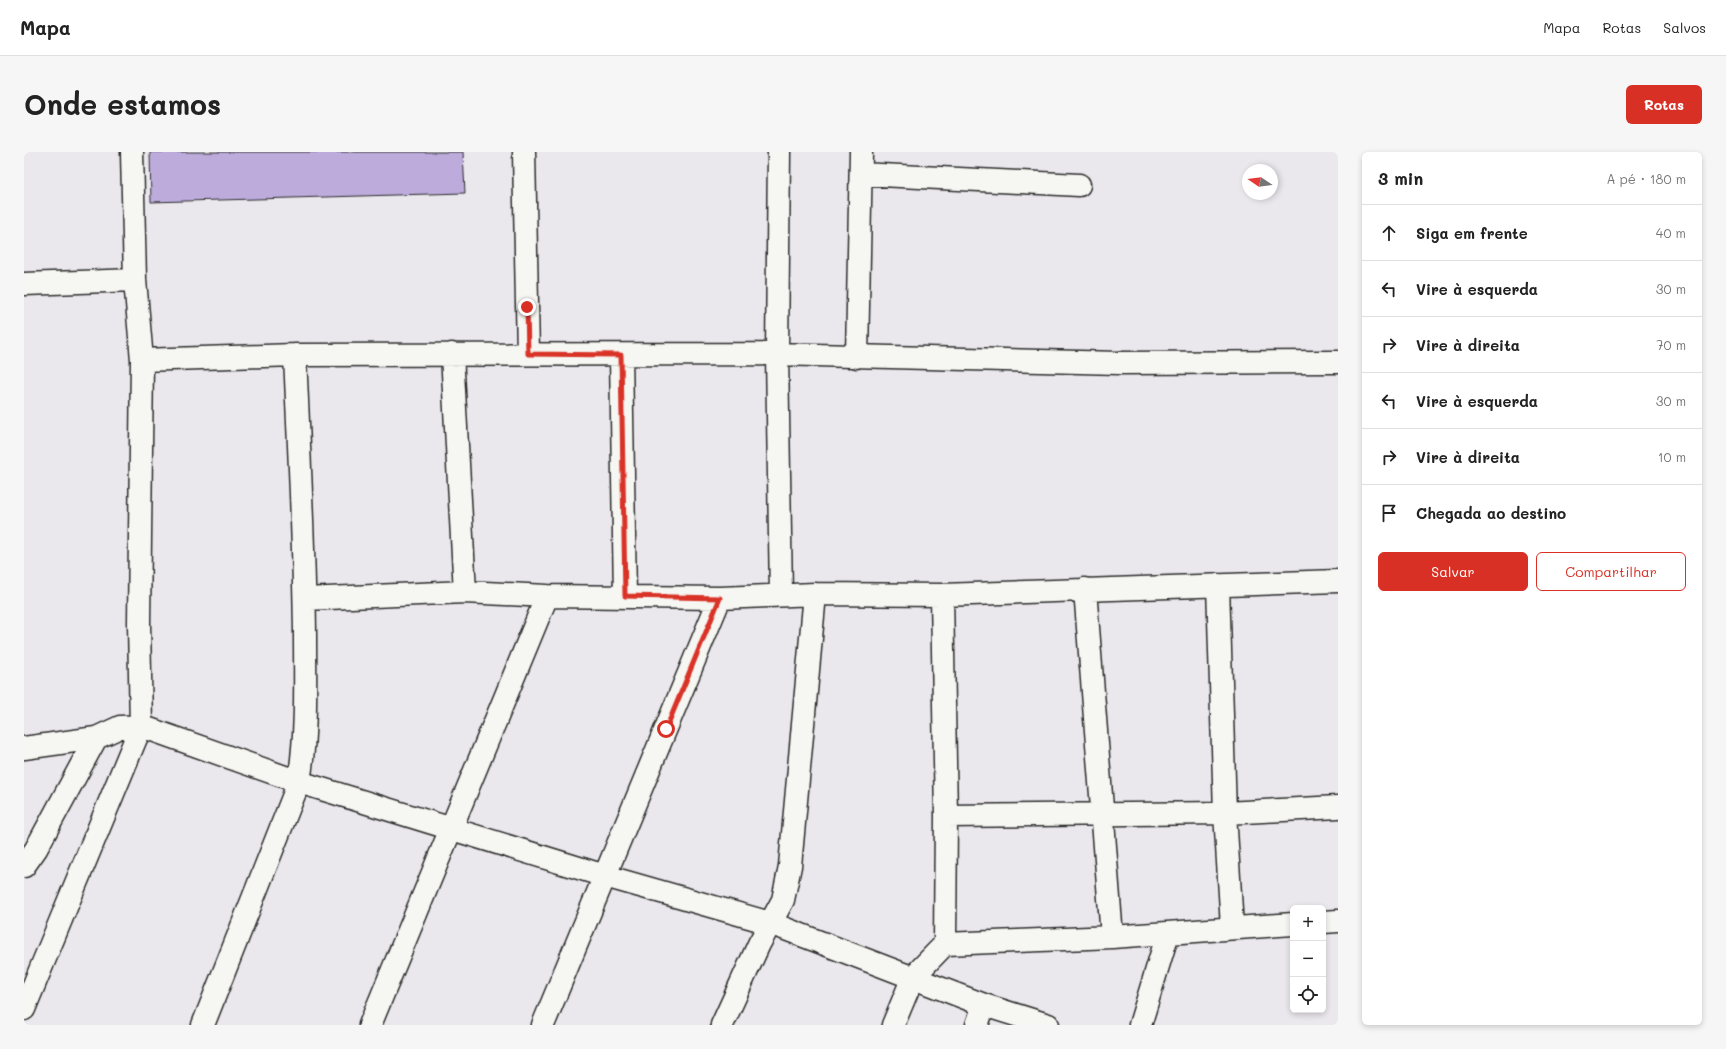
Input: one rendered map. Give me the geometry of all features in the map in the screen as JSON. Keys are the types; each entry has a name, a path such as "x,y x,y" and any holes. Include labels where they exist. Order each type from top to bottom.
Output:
{"street":[{"path":"24,1009 141,726 139,622 142,360 135,280 132,152"},
{"path":"524,152 528,354"},
{"path":"779,152 777,354 781,594"},
{"path":"857,357 861,152"},
{"path":"861,174 1079,185"},
{"path":"24,284 135,280"},
{"path":"452,354 465,592"},
{"path":"142,360 295,355 777,354 1119,363 1338,362"},
{"path":"203,1025 299,782 306,729 305,599 295,355"},
{"path":"621,355 625,596"},
{"path":"305,599 465,592 547,596 720,598 781,594 942,595 1338,581"},
{"path":"1218,585 1225,813 1232,927"},
{"path":"1085,589 1112,937"},
{"path":"722,1025 770,923 783,900 790,866 815,594"},
{"path":"942,595 946,816 945,944"},
{"path":"370,1025 547,596"},
{"path":"543,1025 720,598"},
{"path":"24,748 96,738 107,731 120,727 141,726 299,782 605,876 770,923 984,1005 1048,1025"},
{"path":"24,866 36,849 96,738"},
{"path":"946,816 1225,813 1338,807"},
{"path":"1326,922 1338,921"},
{"path":"893,1025 913,977 945,944 1112,937 1232,927 1290,924"},
{"path":"1140,1025 1168,933"},
{"path":"977,1025 984,1005"}],"building":[{"path":"150,152 463,152 465,193 151,202"}],"route":[{"path":"527,307 528,354 621,355 625,596 720,598 666,729"}]}
